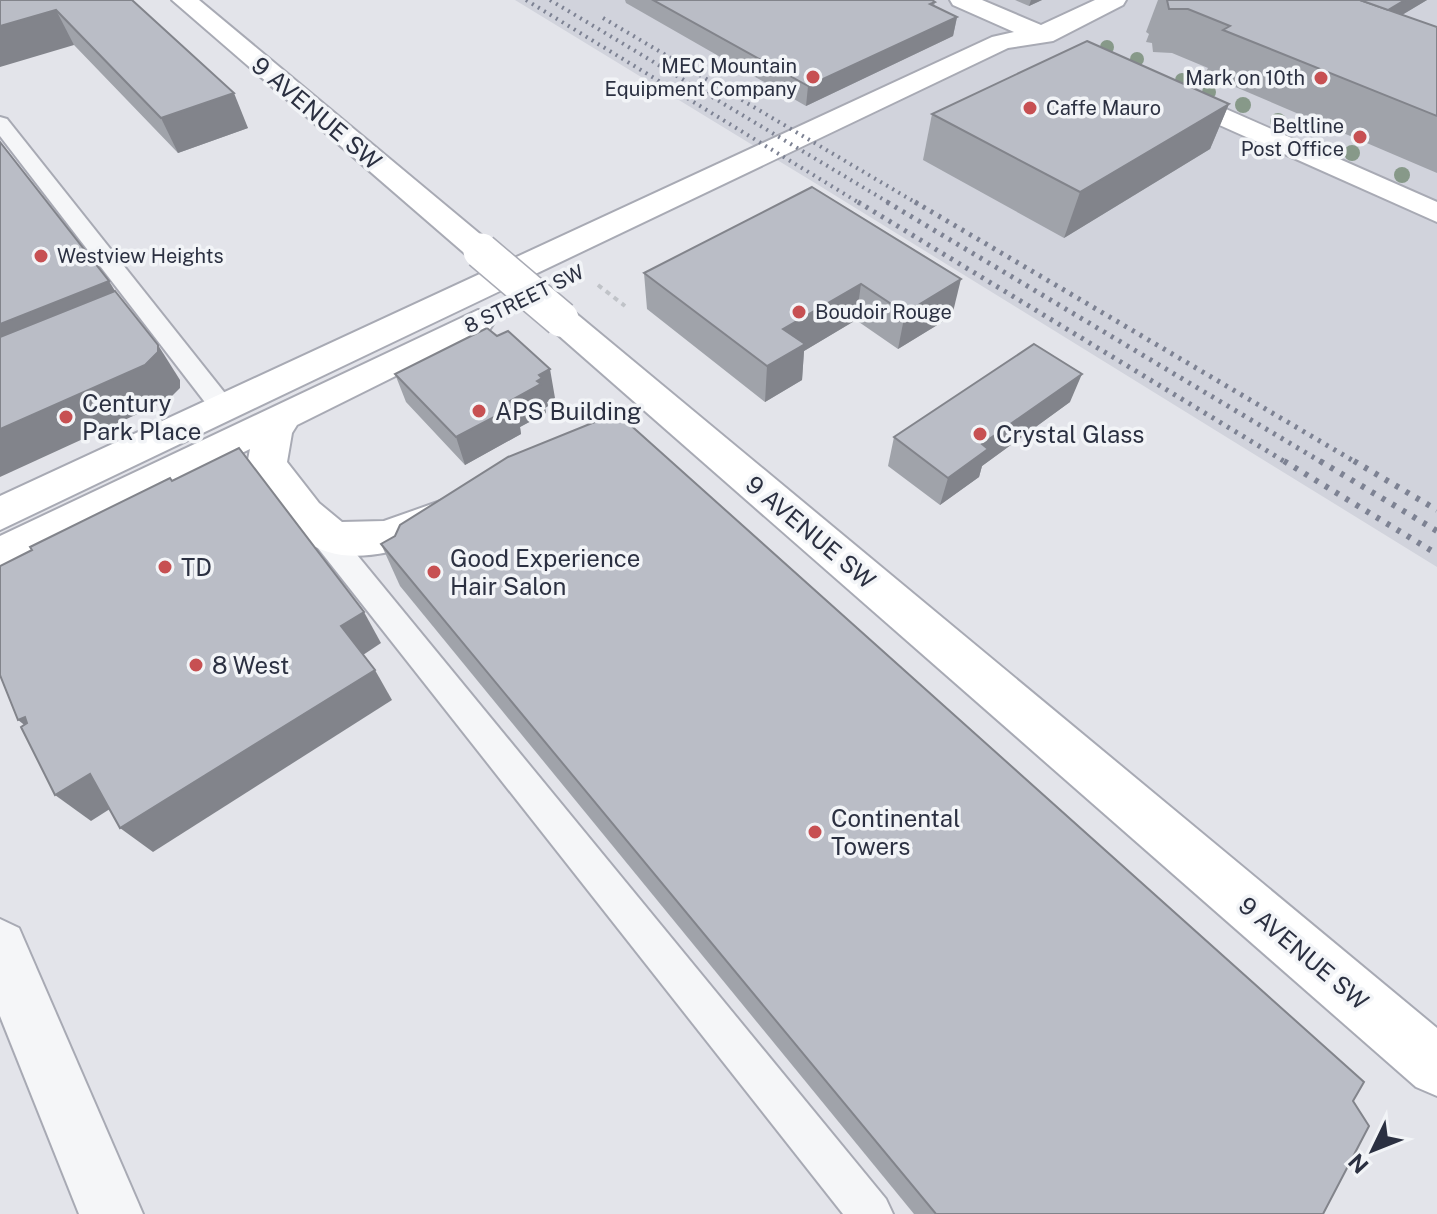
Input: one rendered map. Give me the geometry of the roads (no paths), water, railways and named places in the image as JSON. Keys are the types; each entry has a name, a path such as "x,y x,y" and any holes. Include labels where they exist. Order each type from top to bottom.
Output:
{"main road":[{"name":"9 AVENUE SW","path":"184,0 561,319 656,421 1437,1066"},
{"path":"962,0 1076,51"},
{"name":"8 STREET SW","path":"0,514 1001,42 1041,35 1114,0"},
{"name":"8 STREET SW","path":"0,555 1027,53 1041,35"},
{"path":"1142,80 1437,213"},
{"path":"284,416 273,430 267,465 320,530 348,539 372,540 404,534 430,525 481,495"}],"street":[{"path":"0,947 111,1214"}],"lane":[{"path":"0,123 223,408"},
{"path":"320,530 871,1214"}],"railway":[{"path":"526,0 861,204"},
{"path":"550,0 891,204"},
{"path":"603,18 918,204"},
{"path":"858,202 1287,463"},
{"path":"887,202 1323,463"},
{"path":"915,202 1357,463"},
{"path":"1284,461 1437,554"},
{"path":"1320,461 1437,531"},
{"path":"1354,461 1437,510"}],"place":[{"name":"MEC Mountain Equipment Company","path":"813,77"},
{"name":"Mark on 10th","path":"1321,78"},
{"name":"Caffe Mauro","path":"1030,108"},
{"name":"Beltline Post Office","path":"1360,137"},
{"name":"Westview Heights","path":"41,256"},
{"name":"Boudoir Rouge","path":"799,312"},
{"name":"APS Building","path":"479,411"},
{"name":"Century Park Place","path":"66,417"},
{"name":"Crystal Glass","path":"980,434"},
{"name":"TD","path":"165,567"},
{"name":"Good Experience Hair Salon","path":"434,572"},
{"name":"8 West","path":"196,665"},
{"name":"Continental Towers","path":"815,832"}]}
